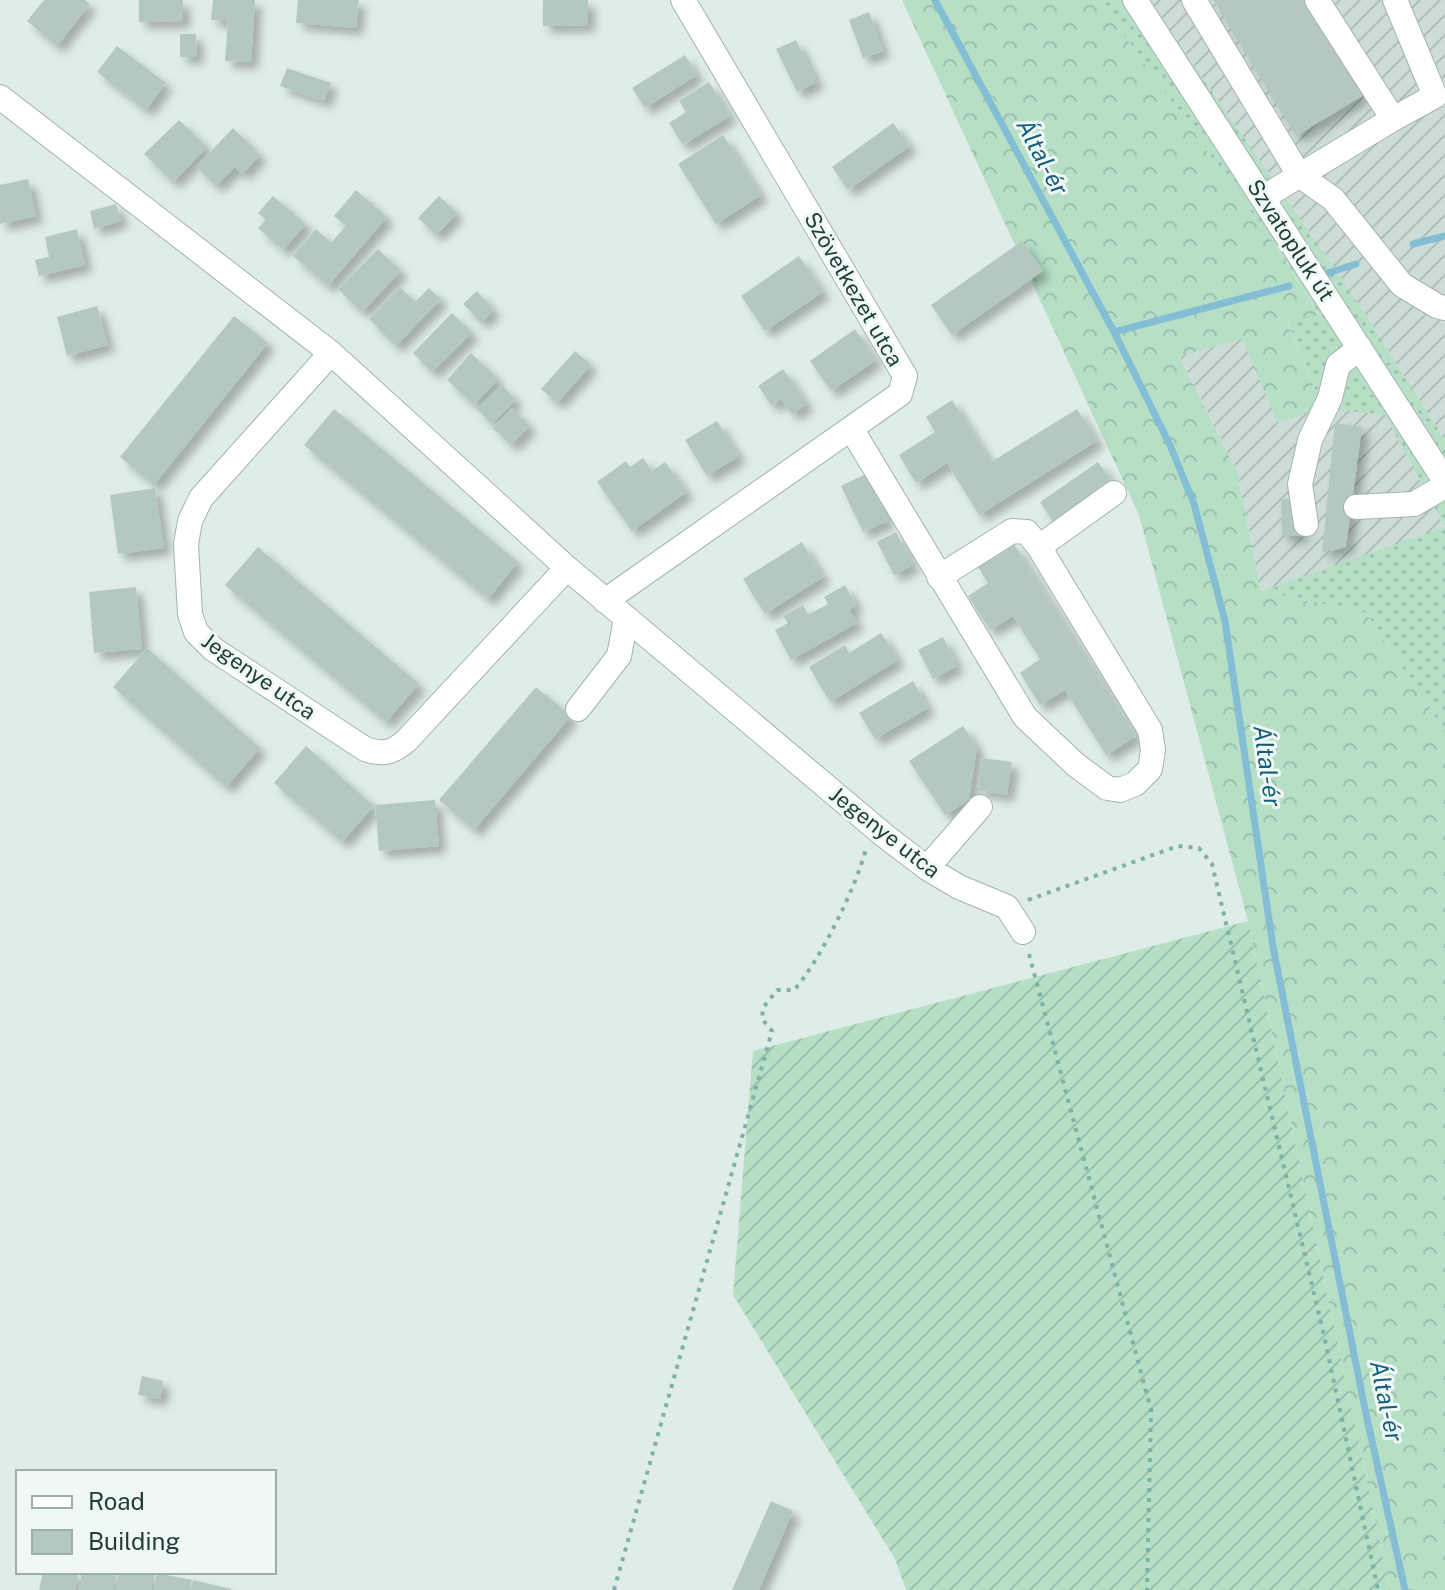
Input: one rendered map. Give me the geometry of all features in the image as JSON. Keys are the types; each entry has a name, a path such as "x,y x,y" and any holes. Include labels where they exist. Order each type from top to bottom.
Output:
{"street":[{"name":"Szövetkezet utca","path":"605,601 900,394 905,376 683,0"},
{"name":"Szvatopluk út","path":"1135,0 1445,484"},
{"path":"1194,0 1299,175 1333,199 1402,285 1440,306 1445,330"},
{"path":"1317,0 1393,119"},
{"path":"1264,197 1435,96 1395,0"},
{"name":"Jegenye utca","path":"0,97 331,353 567,568 870,823 927,868 959,887 1007,907"},
{"path":"1306,524 1300,484 1310,440 1330,398 1338,365 1360,348"},
{"name":"Jegenye utca","path":"331,353 201,498 190,521 186,544 190,614 196,632 213,649 365,749 381,754 394,751 406,741 567,568"},
{"path":"852,430 939,577 1025,717 1076,765 1107,788 1120,790 1135,784 1150,769 1153,750 1150,730 1027,532 1012,531 939,577"},
{"path":"1356,507 1414,504 1445,484"},
{"path":"1039,547 1114,493"},
{"path":"578,709 619,656 626,619"},
{"path":"927,868 980,807"},
{"path":"1007,907 1023,932"}],"path":[{"path":"614,1590 772,1031 762,1019 763,1008 777,990 794,990 818,955 866,852 870,823"},
{"path":"1007,907 1178,846 1199,848 1212,864 1325,1340 1378,1590"},
{"path":"1023,932 1151,1410 1147,1590"}],"shaded area":[{"path":"1149,0 1445,0 1445,440 1350,291"},
{"path":"1242,338 1322,408 1385,414 1445,528 1261,591 1237,472 1179,355"}],"green space":[{"path":"902,0 1099,0 1279,251 1319,315 1287,321 1322,408 1278,423 1242,339 1179,356 1237,472 1261,591 1366,613 1445,732 1445,1590 1390,1590 1248,921 1139,515"},
{"path":"1099,0 1149,0 1350,291 1445,440 1445,527 1385,415 1322,408 1287,320 1319,314 1279,251"},
{"path":"1445,527 1445,732 1366,613 1261,591"},
{"path":"1248,921 1390,1590 906,1590 895,1559 733,1295 753,1051"}],"building":[{"path":"44,0 85,0 90,4 57,46 27,21"},
{"path":"139,0 183,0 183,21 139,22"},
{"path":"213,0 255,0 251,62 225,61 228,21 211,20"},
{"path":"298,0 359,0 356,28 296,23"},
{"path":"543,0 588,0 588,25 543,26"},
{"path":"1213,0 1304,0 1362,96 1296,136"},
{"path":"869,12 883,51 863,58 849,20"},
{"path":"180,34 196,34 197,57 180,57"},
{"path":"796,40 817,82 797,92 776,49"},
{"path":"117,46 166,83 146,110 97,72"},
{"path":"685,55 697,75 645,108 632,88"},
{"path":"287,68 331,83 324,101 280,86"},
{"path":"709,82 730,116 683,145 669,123 686,112 679,101"},
{"path":"179,120 207,147 173,182 144,154"},
{"path":"893,123 910,146 848,190 832,167"},
{"path":"233,128 260,155 242,174 235,167 216,186 196,167"},
{"path":"723,135 761,195 716,224 678,164"},
{"path":"28,179 36,216 0,224 0,185"},
{"path":"356,190 387,217 328,286 293,256 316,229 331,243 346,226 334,216"},
{"path":"273,196 306,224 283,250 258,228 266,220 258,213"},
{"path":"439,196 457,213 436,235 418,218"},
{"path":"116,204 121,221 94,229 90,211"},
{"path":"77,229 85,265 39,276 35,260 49,257 45,237"},
{"path":"1022,241 1043,271 952,335 931,305"},
{"path":"378,249 401,271 362,312 338,289"},
{"path":"799,256 823,292 765,331 741,296"},
{"path":"400,287 415,302 429,288 441,299 396,346 369,319"},
{"path":"477,291 494,310 481,322 463,304"},
{"path":"97,306 108,345 67,356 57,317"},
{"path":"452,313 472,333 432,372 413,353"},
{"path":"234,316 268,343 154,485 120,457"},
{"path":"855,329 876,360 831,391 810,361"},
{"path":"575,351 591,365 557,403 541,389"},
{"path":"471,353 498,379 474,405 447,380"},
{"path":"783,369 807,404 792,414 781,399 772,406 758,386"},
{"path":"502,385 516,400 492,424 477,409"},
{"path":"952,400 991,462 1077,409 1097,441 979,515 947,463 916,483 899,455 935,432 926,417"},
{"path":"512,408 530,426 511,445 493,428"},
{"path":"334,409 518,562 488,599 304,445"},
{"path":"717,421 739,456 707,476 685,440"},
{"path":"1335,423 1362,427 1346,547 1322,553"},
{"path":"643,458 652,471 665,462 687,492 632,531 597,482 626,461 630,467"},
{"path":"1098,462 1112,482 1053,522 1040,502"},
{"path":"866,474 888,521 863,532 841,486"},
{"path":"155,488 164,548 118,554 110,495"},
{"path":"1281,499 1300,499 1301,536 1282,536"},
{"path":"896,532 913,565 894,575 877,542"},
{"path":"802,542 823,577 765,614 743,579"},
{"path":"1014,544 1136,736 1106,755 1065,690 1040,705 1020,673 1040,659 1013,616 990,630 968,596 988,583 978,567"},
{"path":"258,547 419,684 386,722 225,585"},
{"path":"845,585 856,605 849,610 857,623 791,660 775,630 788,623 783,616 803,605 808,615 828,604 824,597"},
{"path":"136,587 142,649 94,653 89,592"},
{"path":"881,633 898,660 830,702 809,667 845,645 849,653"},
{"path":"943,637 957,666 933,679 918,650"},
{"path":"147,648 260,748 226,787 113,687"},
{"path":"913,681 928,708 875,739 859,713"},
{"path":"536,687 571,716 474,830 439,800"},
{"path":"963,726 977,747 969,800 945,815 909,761"},
{"path":"306,746 374,806 342,842 274,783"},
{"path":"982,758 1012,762 1007,795 977,790"},
{"path":"435,800 439,846 379,851 375,805"},
{"path":"142,1376 163,1381 160,1399 138,1395"},
{"path":"771,1501 793,1511 759,1590 732,1590"},
{"path":"43,1574 79,1574 75,1590 39,1590"},
{"path":"82,1574 117,1574 113,1590 78,1590"},
{"path":"119,1574 155,1574 151,1590 115,1590"},
{"path":"157,1574 192,1580 189,1590 153,1590"},
{"path":"193,1580 231,1589 231,1590 191,1590"}],"waterway":[{"name":"Által-ér","path":"935,0 1114,332 1170,445 1194,504 1225,621 1273,947 1366,1414 1405,1590"},
{"path":"1413,244 1445,236"},
{"path":"1325,274 1356,264"},
{"path":"1114,332 1289,286"}]}
